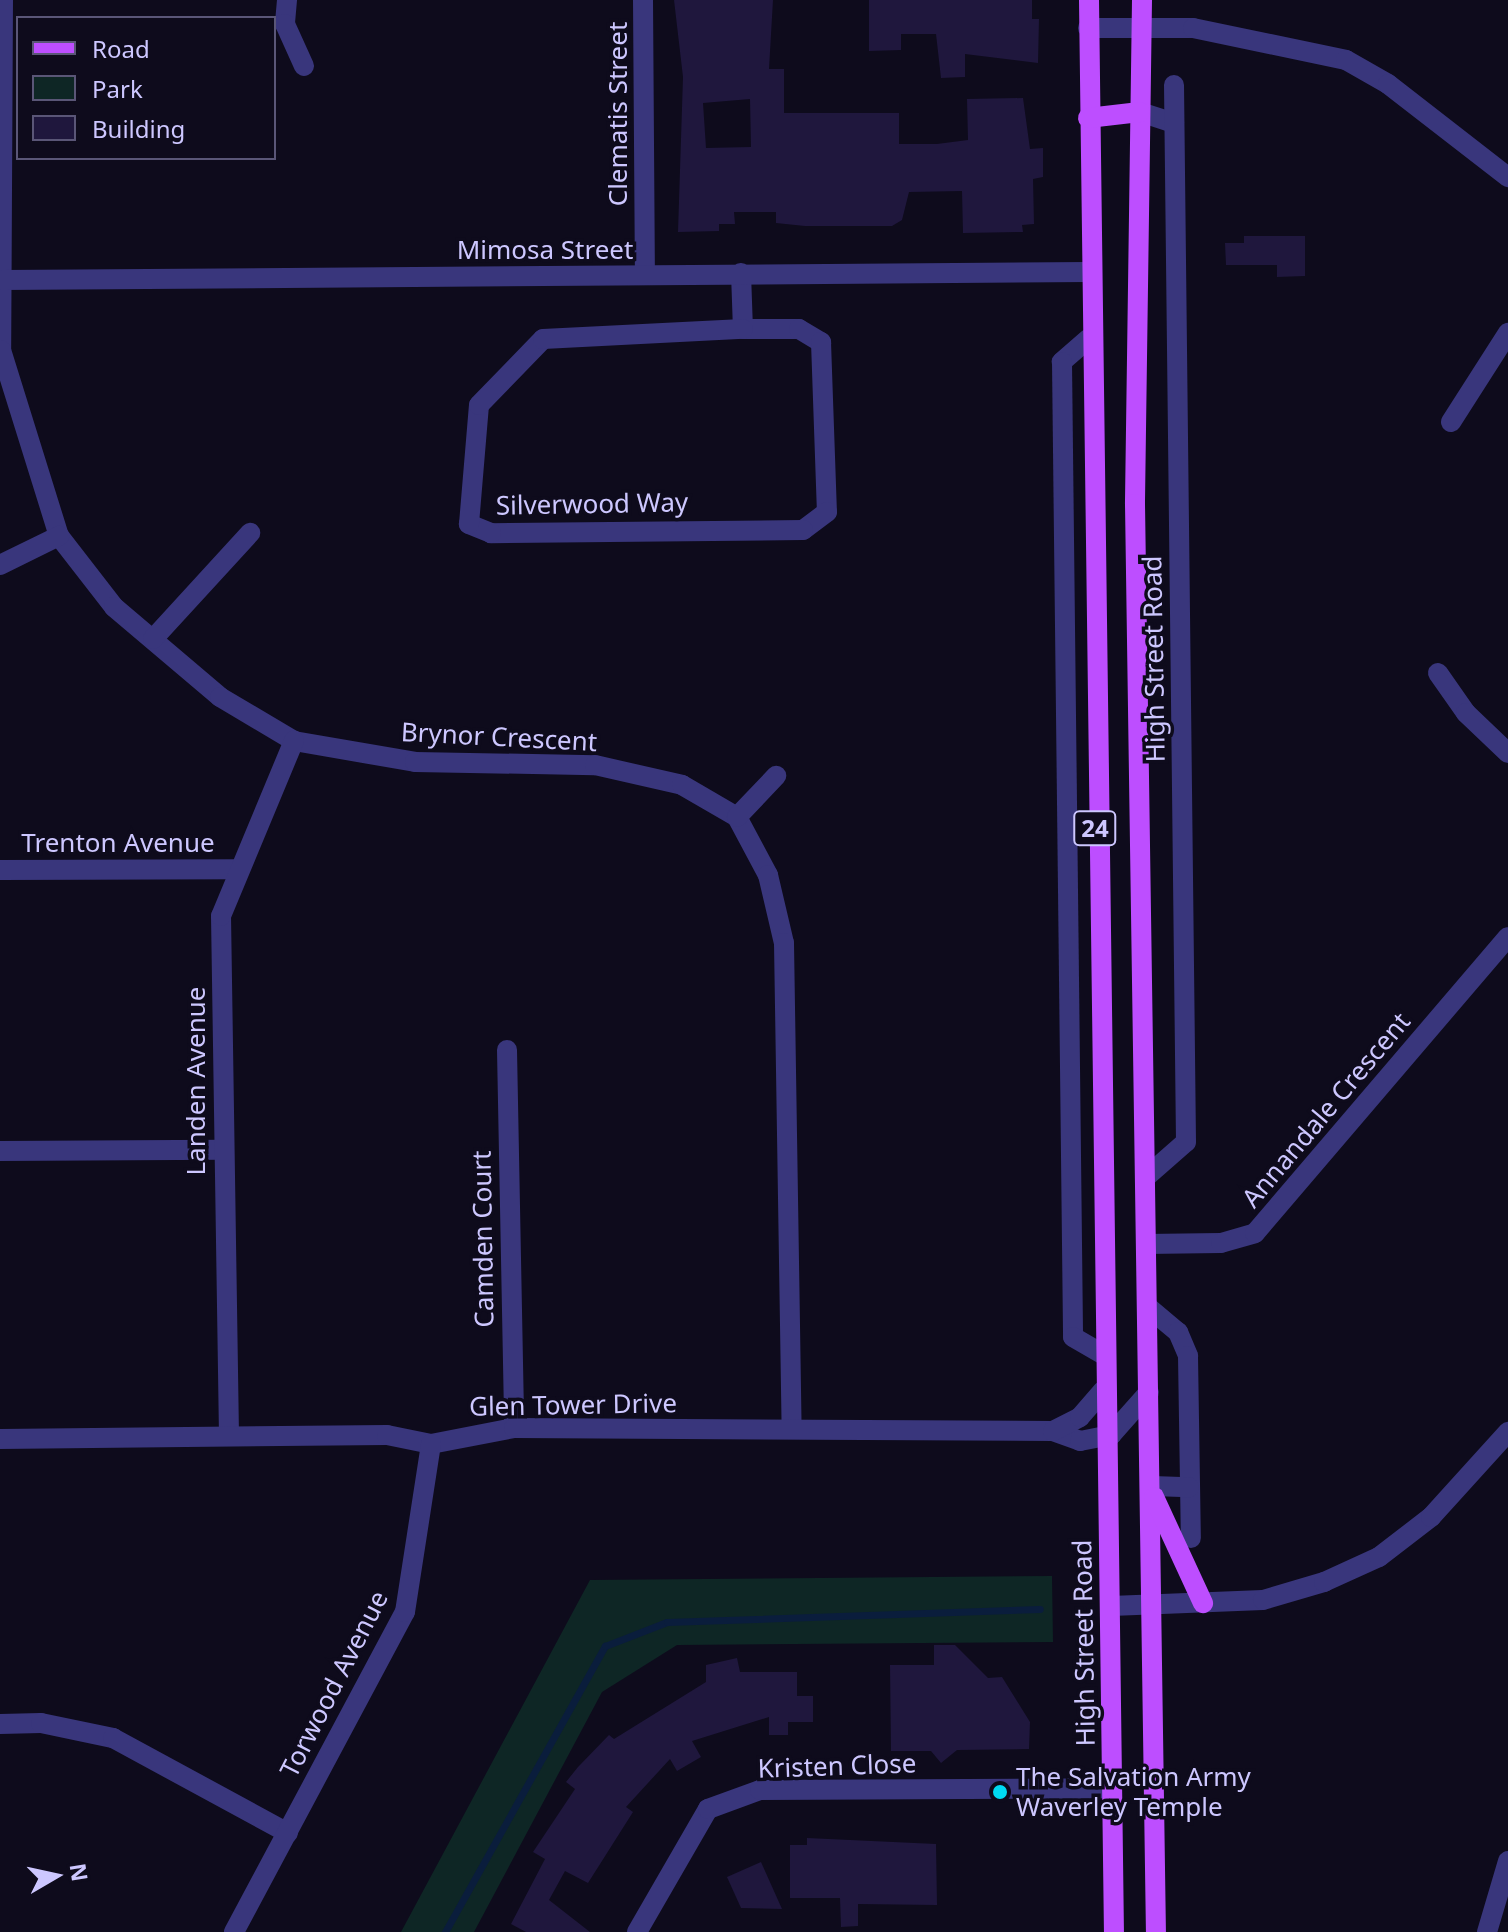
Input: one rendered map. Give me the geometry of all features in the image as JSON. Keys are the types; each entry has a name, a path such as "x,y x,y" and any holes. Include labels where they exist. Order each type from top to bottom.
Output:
{"main road":[{"name":"High Street Road","path":"1089,0 1088,339 1102,1354 1111,1606 1114,1932"},
{"name":"High Street Road","path":"1142,0 1135,504 1154,1605 1156,1932"},
{"path":"1088,118 1140,112"},
{"path":"1152,1490 1203,1603"}],"street":[{"name":"Brynor Crescent","path":"3,0 1,350 59,536 114,607 220,697 294,741 415,762 595,765 682,785 737,817"},
{"path":"287,0 285,24 304,66"},
{"name":"Clematis Street","path":"643,0 645,275"},
{"path":"1088,28 1207,31 1346,60 1388,84 1508,177"},
{"name":"High Street Road","path":"1146,1177 1186,1142 1174,85"},
{"path":"1140,112 1174,123"},
{"name":"Mimosa Street","path":"2,280 1089,272"},
{"path":"741,273 743,329"},
{"name":"Silverwood Way","path":"743,329 799,329 821,342 827,512 803,530 491,533 469,524 479,405 543,339 743,329"},
{"path":"1451,422 1508,333"},
{"path":"1088,339 1062,362 1073,1337 1102,1354"},
{"path":"153,639 250,533"},
{"path":"0,565 59,536"},
{"path":"1438,673 1466,713 1508,753"},
{"name":"Landen Avenue","path":"229,1436 222,1150 221,916 236,869 294,741"},
{"path":"776,776 737,817 768,875 784,943 792,1428"},
{"name":"Trenton Avenue","path":"0,870 236,869"},
{"name":"Annandale Crescent","path":"1146,1244 1208,1244 1255,1233 1508,937"},
{"name":"Camden Court","path":"507,1050 514,1428"},
{"path":"0,1151 222,1150"},
{"path":"1149,1308 1178,1332 1188,1356 1191,1538"},
{"path":"1053,1431 1080,1417 1103,1391"},
{"path":"1104,1438 1149,1392"},
{"name":"Glen Tower Drive","path":"0,1439 387,1435 431,1444 460,1433 514,1428 1053,1431 1080,1441 1104,1438"},
{"path":"1111,1606 1263,1600 1379,1557 1431,1517 1508,1432"},
{"name":"Torwood Avenue","path":"234,1932 405,1612 431,1444"},
{"path":"1152,1490 1189,1487"},
{"path":"0,1724 41,1723 113,1738 288,1833"},
{"name":"Kristen Close","path":"637,1932 708,1809 760,1790 1112,1788"},
{"path":"1487,1932 1508,1861"}],"green space":[{"path":"1052,1576 1053,1642 677,1645 602,1692 474,1932 401,1932 590,1580"}],"building":[{"path":"674,0 773,0 769,69 784,69 784,113 899,113 899,144 937,144 968,140 967,99 1023,98 1030,149 1043,148 1043,177 1033,179 1034,224 1022,225 1023,232 963,233 962,191 909,192 902,220 892,226 805,226 776,223 776,212 734,212 735,224 719,224 719,231 678,232 683,77","holes":["750,99 751,147 706,148 703,103"]},
{"path":"869,0 1032,0 1032,19 1039,19 1038,63 965,54 965,77 941,78 936,34 901,34 901,50 869,51"},
{"path":"1244,236 1305,236 1305,276 1277,277 1277,265 1226,265 1225,243 1244,243"},
{"path":"934,1645 955,1645 988,1678 1002,1677 1030,1722 1029,1749 957,1750 941,1763 931,1751 891,1751 890,1665 934,1665"},
{"path":"737,1658 740,1672 797,1672 797,1696 813,1696 813,1722 788,1722 788,1735 769,1735 769,1717 692,1741 701,1757 677,1771 670,1759 626,1807 633,1812 588,1883 565,1871 549,1900 590,1932 526,1932 511,1924 545,1859 533,1852 575,1789 566,1782 578,1767 609,1735 614,1739 706,1682 706,1665"},
{"path":"807,1838 936,1844 937,1905 858,1904 858,1926 841,1927 840,1898 790,1898 790,1845 807,1845"},
{"path":"761,1862 782,1909 741,1908 727,1877"}],"waterway":[{"path":"445,1932 605,1646 667,1622 1040,1609"}],"place":[{"name":"The Salvation Army Waverley Temple","path":"1000,1792"}]}
